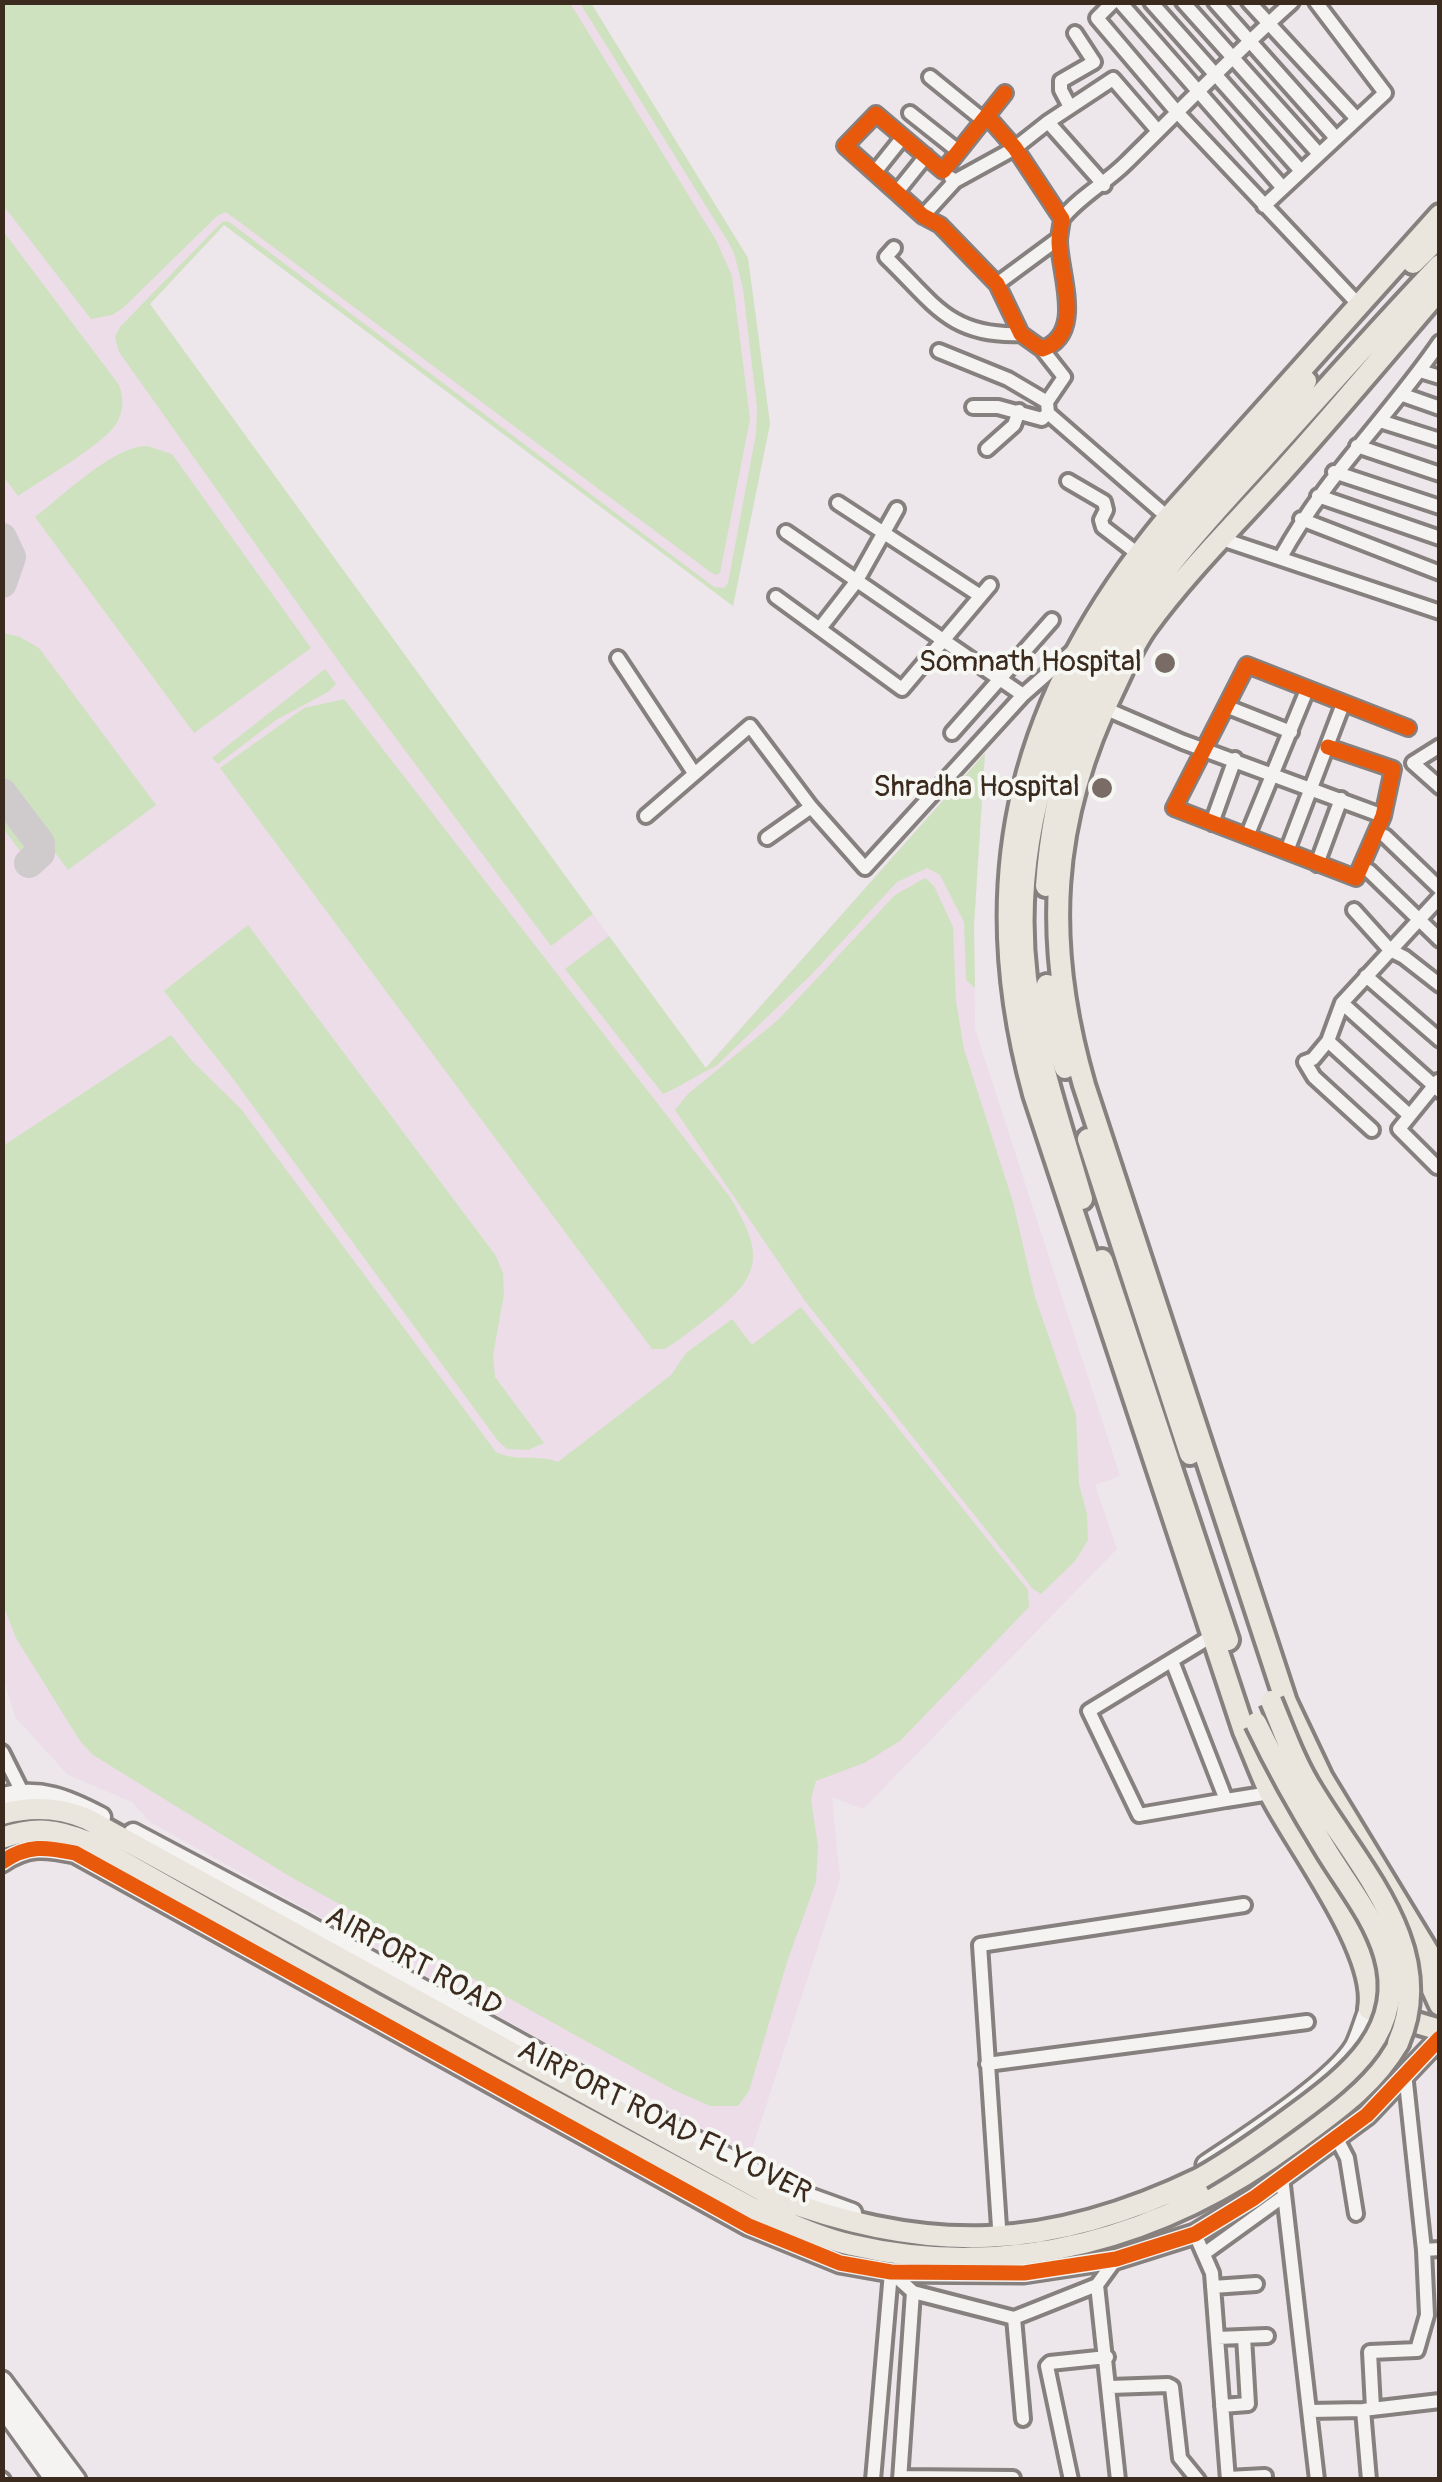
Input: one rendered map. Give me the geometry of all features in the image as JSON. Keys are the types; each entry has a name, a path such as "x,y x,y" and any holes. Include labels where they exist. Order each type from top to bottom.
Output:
{"main road":[{"path":"1440,215 1358,304 1329,345 1153,559 1104,632 1053,747 1028,861 1022,920 1026,978 1040,1052 1244,1731 1270,1793 1357,1944 1370,2003 1440,2026"},
{"path":"1329,345 1440,236"},
{"path":"932,2232 956,2237 1055,2230 1102,2219 1162,2197 1228,2162 1340,2081 1373,2044 1390,2002 1390,1978 1382,1945 1291,1794 1218,1638 1034,1094 1014,1015 1007,948 1008,898 1020,803 1035,744 1076,649 1138,554 1183,525 1440,265"},
{"path":"1261,1651 1084,1085 1062,994 1059,881 1068,808 1104,708 1146,626 1440,290"},
{"path":"1183,525 1164,572 1118,639 1064,767 1050,832 1044,937 1054,1031 1261,1651 1322,1778 1440,1972"},
{"name":"AIRPORT ROAD FLYOVER","path":"2,1838 20,1831 49,1830 88,1842 374,2004 752,2208 811,2232 870,2248 923,2256 985,2257 1046,2252 1100,2240 1159,2220 1208,2198 1274,2157 1355,2097 1398,2043 1409,2016 1412,1993 1404,1948 1383,1902 1300,1770 1271,1701 1261,1651"},
{"path":"2,1814 27,1800"},
{"name":"AIRPORT ROAD","path":"27,1800 87,1819 772,2196 874,2229 932,2232"},
{"path":"1420,1940 1429,1980 1440,2005"}],"street":[{"path":"1283,188 1116,2 1097,18 1176,111 1358,304"},
{"path":"1152,2 1302,171"},
{"path":"1183,2 1320,154"},
{"path":"1216,2 1336,138"},
{"path":"1249,2 1356,119"},
{"path":"1264,206 1384,92 1316,2"},
{"path":"1042,348 1053,345 1062,334 1068,308 1058,239 1062,219 1104,185 1286,4"},
{"path":"1070,106 1061,90 1061,81 1094,62 1075,33"},
{"path":"930,76 985,118 1015,148 1062,219"},
{"path":"923,216 955,181 1015,148 1113,79 1158,131"},
{"path":"943,170 1005,93"},
{"path":"910,113 958,151"},
{"path":"955,181 876,114 845,146 923,216 940,225 997,284 1021,334 1042,348 1064,377 1042,418 998,407 972,407"},
{"path":"1048,122 1104,185"},
{"path":"876,172 903,138"},
{"path":"897,192 926,156"},
{"path":"997,284 1058,239"},
{"path":"894,248 886,256 940,314 991,335 1021,334"},
{"path":"1280,556 1334,472 1403,395 1440,342"},
{"path":"939,351 1008,379 1047,407 1183,525 1440,612"},
{"path":"1420,370 1440,377"},
{"path":"1403,395 1440,408"},
{"path":"987,449 1014,425 1018,411"},
{"path":"1380,421 1440,440"},
{"path":"1356,446 1440,474"},
{"path":"1334,472 1440,507"},
{"path":"1068,481 1104,502 1103,526 1138,554"},
{"path":"1318,496 1440,538"},
{"path":"776,596 902,689 984,590 838,504"},
{"path":"821,627 856,582 897,509"},
{"path":"1302,520 1440,572"},
{"path":"786,532 1024,695"},
{"path":"952,733 1052,620"},
{"path":"646,816 750,726 811,808 865,868 1024,695 1076,649"},
{"path":"618,658 694,772"},
{"path":"1328,747 1393,769 1382,816 1356,878 1174,808 1247,665 1408,728"},
{"path":"1248,834 1307,690"},
{"path":"1286,851 1342,704"},
{"path":"1228,707 1290,732"},
{"path":"1104,708 1382,816"},
{"path":"1440,746 1413,762 1440,787"},
{"path":"1212,823 1235,759"},
{"path":"1317,864 1341,799"},
{"path":"767,838 811,808"},
{"path":"1372,1130 1314,1077 1305,1062 1314,1058 1328,1040 1342,1004 1420,922 1440,893 1385,836"},
{"path":"1370,871 1440,940"},
{"path":"1354,910 1390,950 1440,985"},
{"path":"1366,976 1440,1040"},
{"path":"1342,1004 1438,1085 1409,1115 1399,1132 1439,1168"},
{"path":"1328,1040 1409,1115"},
{"path":"1218,1638 1090,1711 1139,1815 1270,1793"},
{"path":"1172,1661 1226,1800"},
{"path":"2,1752 27,1800"},
{"path":"2,1796 27,1800"},
{"path":"2,1862 19,1850 37,1846 75,1853 749,2226 840,2264 890,2272 1002,2274 1116,2260 1195,2234 1283,2186"},
{"path":"998,2227 980,1945 1244,1905"},
{"path":"932,2232 1088,2214 1208,2164 1336,2068 1356,2044 1370,2003"},
{"path":"988,2064 1307,2022"},
{"path":"1204,2254 1367,2114 1440,2038"},
{"path":"1405,2073 1440,2053"},
{"path":"1369,2480 1370,2352 1417,2350 1427,2316 1405,2073"},
{"path":"1336,2137 1347,2158 1356,2214"},
{"path":"1283,2186 1316,2480"},
{"path":"1195,2234 1213,2287 1228,2478 1257,2477"},
{"path":"1424,2250 1440,2248"},
{"path":"890,2272 912,2292 1014,2318 1097,2286 1116,2260"},
{"path":"873,2480 890,2272"},
{"path":"1213,2287 1256,2284"},
{"path":"1097,2286 1117,2474 1130,2480"},
{"path":"912,2292 900,2478 1013,2478"},
{"path":"1014,2318 1023,2419"},
{"path":"1217,2338 1267,2336"},
{"path":"1222,2406 1248,2404 1244,2337"},
{"path":"1071,2480 1047,2366 1107,2357"},
{"path":"4,2385 76,2480"},
{"path":"1110,2386 1171,2386 1180,2458 1198,2480"},
{"path":"1310,2411 1439,2403"},
{"path":"2,2406 55,2480"}],"shaded area":[{"path":"3,3 591,3 748,258 770,424 733,606 224,225 150,304 705,1068 985,753 974,925 975,1029 1120,1476 1095,1485 1117,1549 863,1809 832,1797 840,1879 750,2155 150,1822 132,1802 68,1775 15,1717 3,1675"}],"green space":[{"path":"3,2 570,3 716,240 732,276 750,419 720,573 709,571 226,212 217,216 123,308 112,315 91,319 3,205"},
{"path":"580,3 591,3 748,258 770,424 733,606 224,225 150,304 593,914 551,946 342,666 119,352 115,337 120,327 222,222 228,221 714,587 724,588 756,434 757,408 743,289 727,240"},
{"path":"3,231 119,385 122,400 119,419 109,432 18,496 3,476"},
{"path":"147,446 172,454 311,648 194,733 35,517 104,463"},
{"path":"3,633 39,648 156,805 68,870 3,783"},
{"path":"325,669 336,684 328,692 276,720 218,764 212,758"},
{"path":"344,699 730,1197 741,1217 753,1249 749,1275 727,1301 665,1349 652,1349 220,768 304,708"},
{"path":"985,753 974,925 975,988 966,980 964,922 940,875 927,868 897,882 812,974 715,1067 663,1094 565,969 609,936 706,1068"},
{"path":"2,804 29,842 30,848 23,855 3,828"},
{"path":"925,878 934,886 953,927 956,1001 964,1049 1013,1202 1035,1297 1076,1415 1079,1484 1087,1514 1088,1540 1075,1561 1041,1594 1033,1589 805,1301 675,1110 688,1094 778,1020 895,895"},
{"path":"248,925 496,1256 503,1273 504,1294 493,1356 495,1377 544,1443 528,1450 507,1449 498,1441 234,1080 164,991"},
{"path":"171,1035 241,1109 496,1452 558,1462 671,1375 686,1353 732,1319 752,1345 801,1307 1028,1590 1029,1607 900,1741 864,1763 816,1781 811,1799 818,1846 816,1882 787,1962 749,2091 738,2106 710,2106 674,2090 289,1876 93,1755 80,1741 16,1638 4,1607 2,1589 3,1146"}],"taxiway":[{"path":"2,538 11,557 2,583"},
{"path":"2,793 40,843 40,853 29,863"}],"cycle path":[{"path":"987,116 1015,148 1062,219 1059,242 1067,318 1055,342 1042,349 1021,334 997,284 940,225 923,216 845,146 876,114 943,171 1005,93"},
{"path":"1328,747 1393,769 1383,816 1356,878 1174,808 1247,665 1408,728"},
{"path":"2,1862 37,1848 75,1853 749,2226 840,2263 891,2272 1024,2273 1116,2259 1195,2234 1254,2198 1367,2115 1440,2038"}],"place":[{"name":"Somnath Hospital","path":"1165,663"},
{"name":"Shradha Hospital","path":"1102,788"}]}
